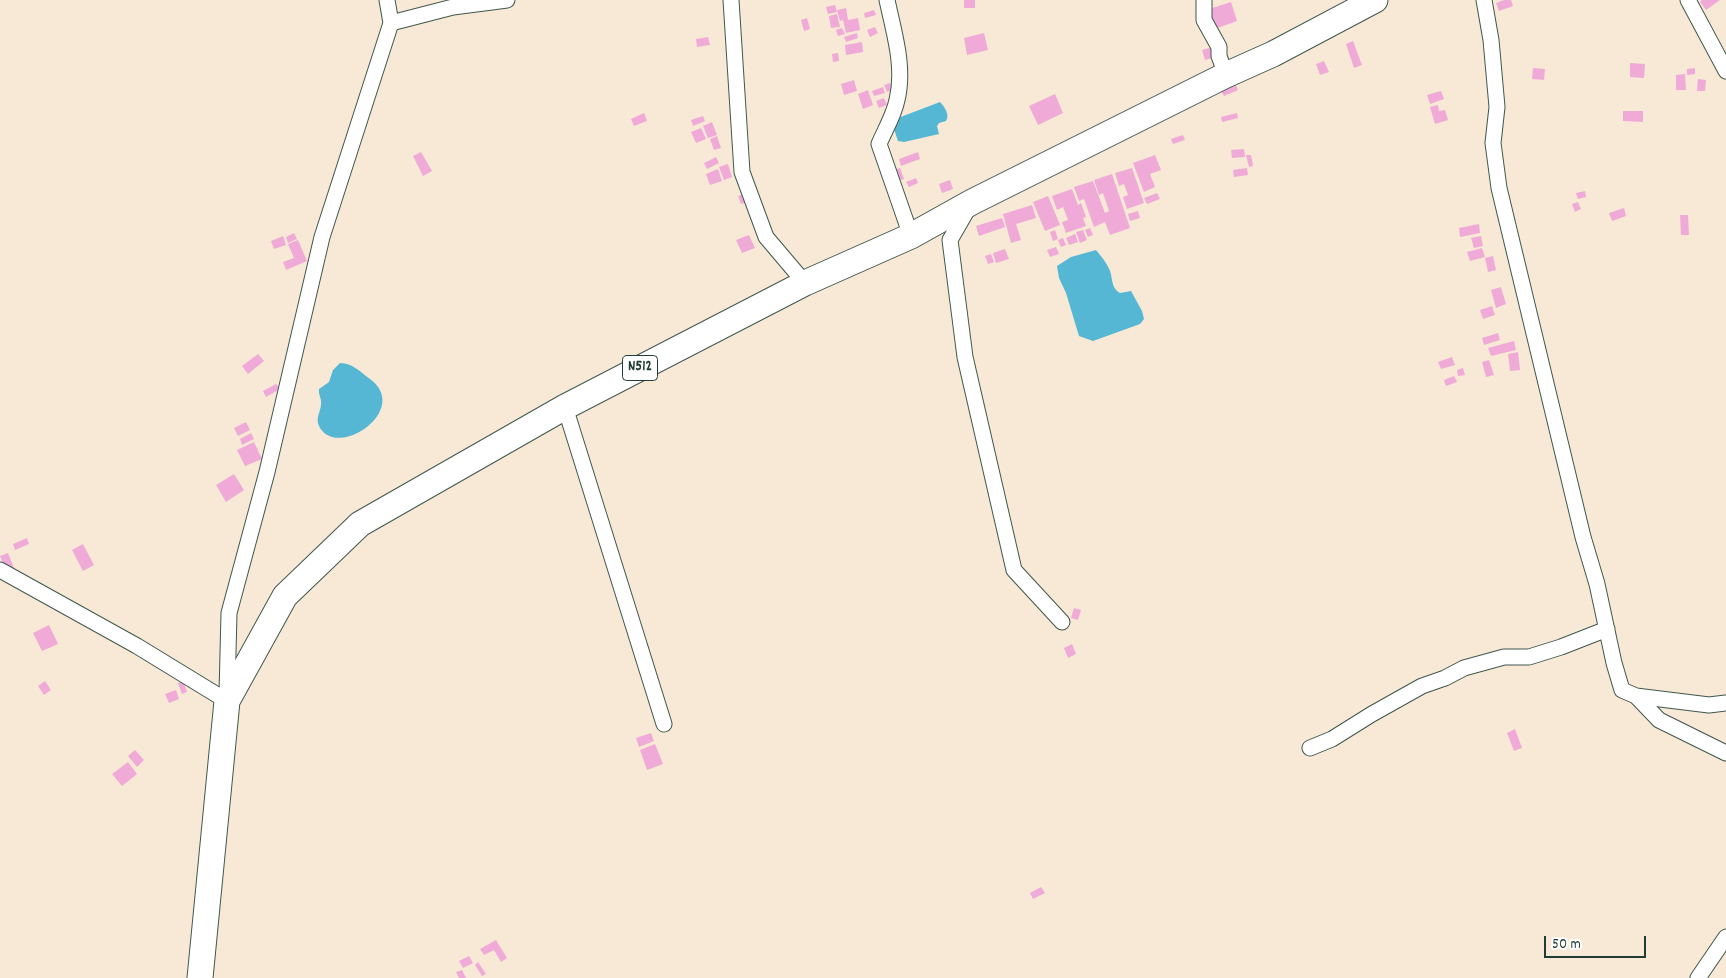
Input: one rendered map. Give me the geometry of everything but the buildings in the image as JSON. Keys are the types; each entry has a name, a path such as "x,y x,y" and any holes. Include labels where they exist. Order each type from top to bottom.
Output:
{"highway":[{"name":"N512","path":"200,978 227,701 285,596 360,524 565,406 805,284 911,236 972,202 1226,75 1273,54 1375,0"}],"street":[{"path":"227,701 229,613 267,472 322,237 391,23 387,0"},
{"path":"391,23 453,7 507,0"},
{"path":"731,0 742,172 766,237 805,284"},
{"path":"887,0 900,73 897,101 879,144 911,236"},
{"path":"1204,0 1204,20 1219,47 1219,56 1226,75"},
{"path":"1484,0 1491,40 1497,107 1493,143 1498,188 1622,690 1636,696 1709,705 1726,703"},
{"path":"1688,0 1726,71"},
{"path":"972,202 950,240 965,356 1014,570 1062,622"},
{"path":"565,406 664,724"},
{"path":"0,570 138,646 227,701"},
{"path":"1310,748 1332,739 1422,686 1445,678 1464,668 1504,657 1529,657 1607,629"},
{"path":"1636,696 1659,720 1726,753"},
{"path":"1698,978 1726,937"}],"water":[{"path":"940,102 947,116 946,121 939,123 937,126 939,134 904,142 898,141 894,129 898,118"},
{"path":"1096,250 1109,268 1115,289 1120,293 1131,291 1142,311 1144,319 1140,324 1093,341 1079,336 1066,293 1059,278 1057,266 1071,257"},
{"path":"340,363 353,366 370,379 381,391 382,404 377,417 367,427 354,435 340,438 328,435 319,426 318,415 321,407 319,389 329,382 333,370"}]}
